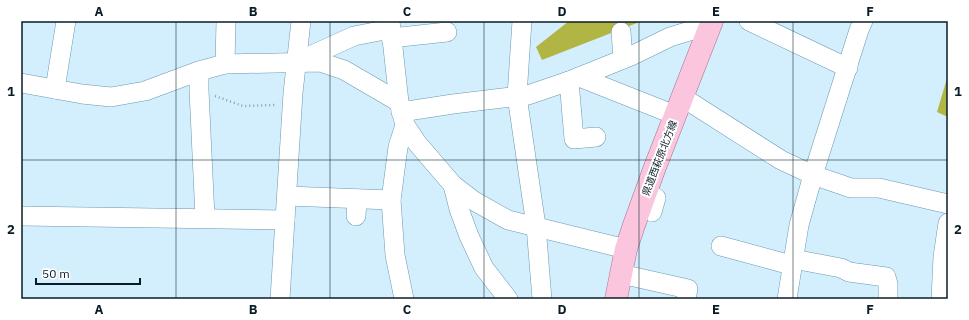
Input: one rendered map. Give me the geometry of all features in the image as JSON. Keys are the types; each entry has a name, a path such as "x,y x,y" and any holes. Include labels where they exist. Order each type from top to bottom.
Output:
{"main road":[{"name":"県道西萩原北方線","path":"616,299 626,249 646,192 710,26"}],"street":[{"path":"56,89 66,21"},
{"path":"225,64 226,21"},
{"path":"280,299 292,104 301,21"},
{"path":"522,21 517,96 536,226 542,299"},
{"path":"749,21 848,68"},
{"path":"787,299 799,225 813,176 863,21"},
{"path":"401,113 453,104 528,95 574,79 623,59 670,37 710,26"},
{"path":"296,62 354,36 390,29 447,32"},
{"path":"390,29 401,113 391,200 395,255 404,299"},
{"path":"621,32 623,59"},
{"path":"21,83 111,98 146,91 199,71 225,64 320,62 344,70 401,113 417,143 453,185 490,211 508,220 626,249"},
{"path":"199,71 205,218"},
{"path":"574,79 679,106 813,176 852,188 879,188 948,204"},
{"path":"574,79 574,139 596,137"},
{"path":"453,185 459,209 469,236 484,268 508,299"},
{"path":"646,192 656,198 652,212"},
{"path":"286,196 357,207 391,200"},
{"path":"21,216 285,220"},
{"path":"941,299 943,257 948,223"},
{"path":"721,246 792,262 841,268 849,272 886,277 888,284 888,299"},
{"path":"621,274 688,289 686,299"}],"path":[{"path":"199,90 243,106 292,104"}],"shaded area":[{"path":"569,21 642,21 542,60 536,47"},
{"path":"948,75 948,117 937,112"}]}
